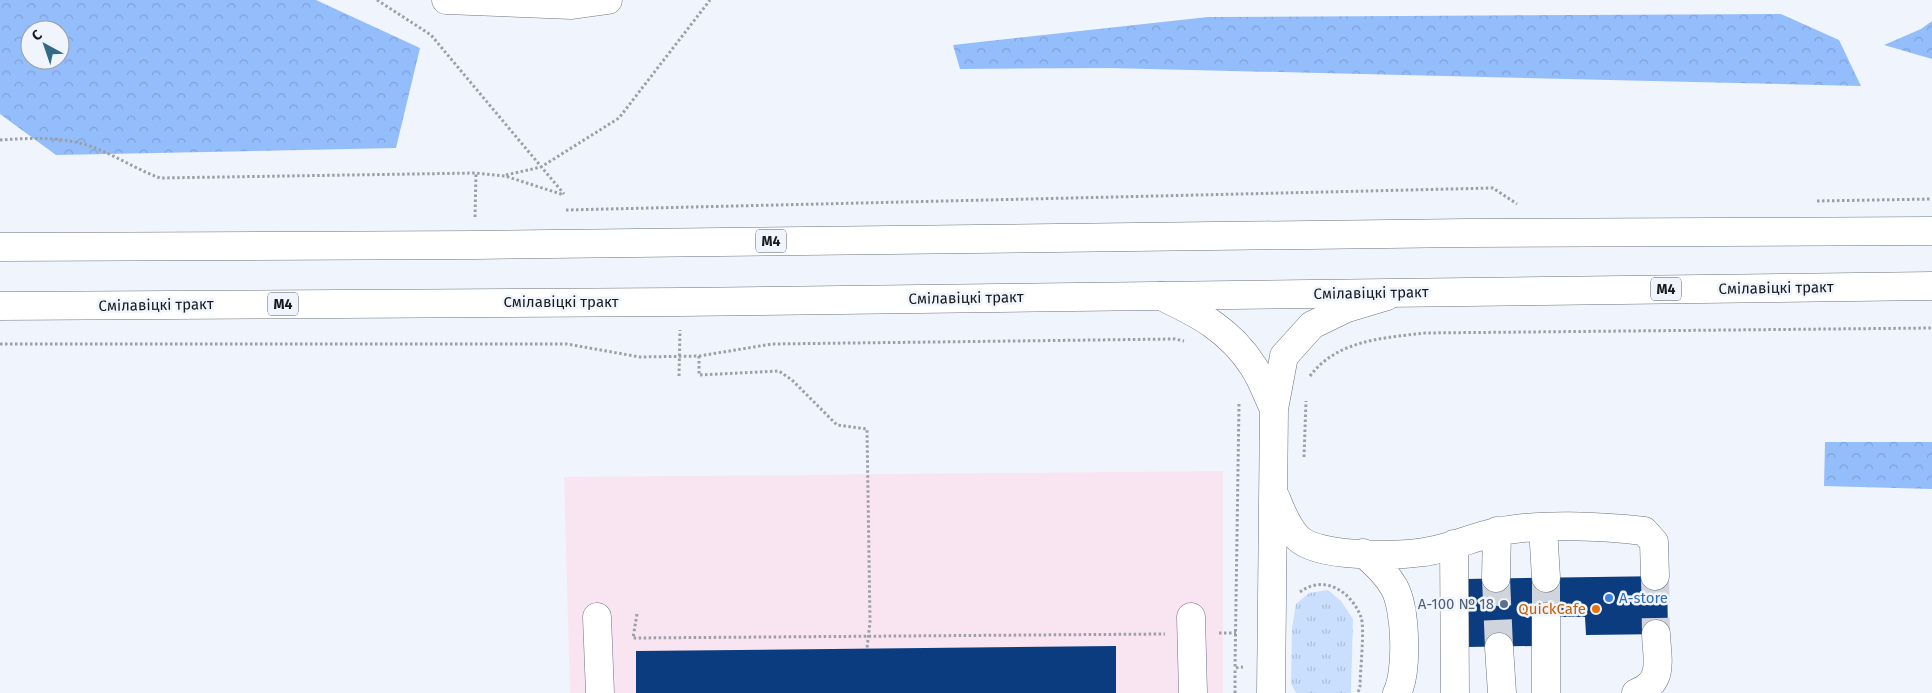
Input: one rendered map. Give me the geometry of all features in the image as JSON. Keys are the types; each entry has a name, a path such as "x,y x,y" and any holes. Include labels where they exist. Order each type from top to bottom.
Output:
{"main road":[{"path":"446,0 572,4 608,0"},
{"name":"М4","path":"0,247 475,245 1467,233 1932,232"},
{"name":"Смілавіцкі тракт","path":"0,306 680,302 1932,286"},
{"path":"1271,693 1274,408 1284,356 1312,325 1347,308 1400,292"},
{"path":"1161,296 1201,315 1230,338 1254,367 1274,408"},
{"path":"1274,494 1281,510 1298,538 1315,547 1342,554 1424,552 1497,532 1543,527 1644,531 1654,542 1655,576"},
{"path":"1543,527 1546,578"},
{"path":"1496,578 1497,532"},
{"path":"1454,544 1455,693"},
{"path":"1363,553 1382,568 1391,582 1403,611 1403,669 1397,693"},
{"path":"596,617 600,693"},
{"path":"1191,617 1193,693"},
{"path":"1546,617 1546,693"},
{"path":"1636,693 1648,688 1657,676 1656,634"},
{"path":"1499,647 1502,693"}],"path":[{"path":"0,140 44,137 92,147 136,170 160,178 476,173 505,176 564,195 431,35 377,0"},
{"path":"505,176 541,167 619,118 710,0"},
{"path":"475,245 476,173"},
{"path":"566,210 1493,188 1520,206"},
{"path":"1814,201 1932,199"},
{"path":"679,376 681,356 680,302"},
{"path":"1307,380 1320,362 1346,347 1368,340 1425,333 1932,328"},
{"path":"0,344 566,344 640,357 699,356 772,344 1175,339 1191,342"},
{"path":"699,356 699,375 779,371 792,380 837,425 867,429 870,622 867,648"},
{"path":"1235,693 1240,394"},
{"path":"1304,460 1306,398"},
{"path":"1298,594 1310,585 1332,585 1350,600 1361,618 1360,686 1358,693"},
{"path":"637,614 633,638 1166,634"},
{"path":"1216,633 1236,633"},
{"path":"1235,668 1270,666"}],"shaded area":[{"path":"1223,471 1223,693 570,693 564,477"}],"green space":[{"path":"0,0 316,0 420,48 396,148 56,155 0,114"},
{"path":"1781,14 1839,40 1861,86 1109,68 960,69 953,45 1208,17"},
{"path":"1932,21 1932,59 1884,45 1921,29"},
{"path":"1825,442 1932,442 1932,489 1824,486"},
{"path":"1328,590 1341,601 1353,619 1351,693 1296,693 1291,684 1292,628 1296,604 1309,593"}],"building":[{"path":"1667,576 1668,634 1586,635 1585,617 1534,617 1534,646 1466,647 1465,579"},
{"path":"1116,646 1116,693 636,693 636,651"}],"tunnel":[{"path":"1655,576 1656,634"},
{"path":"1496,578 1499,647"},
{"path":"1546,578 1546,617"}],"place":[{"name":"А-store","path":"1609,598"},
{"name":"А-100 № 18","path":"1504,604"},
{"name":"QuickCafe","path":"1596,609"}]}
